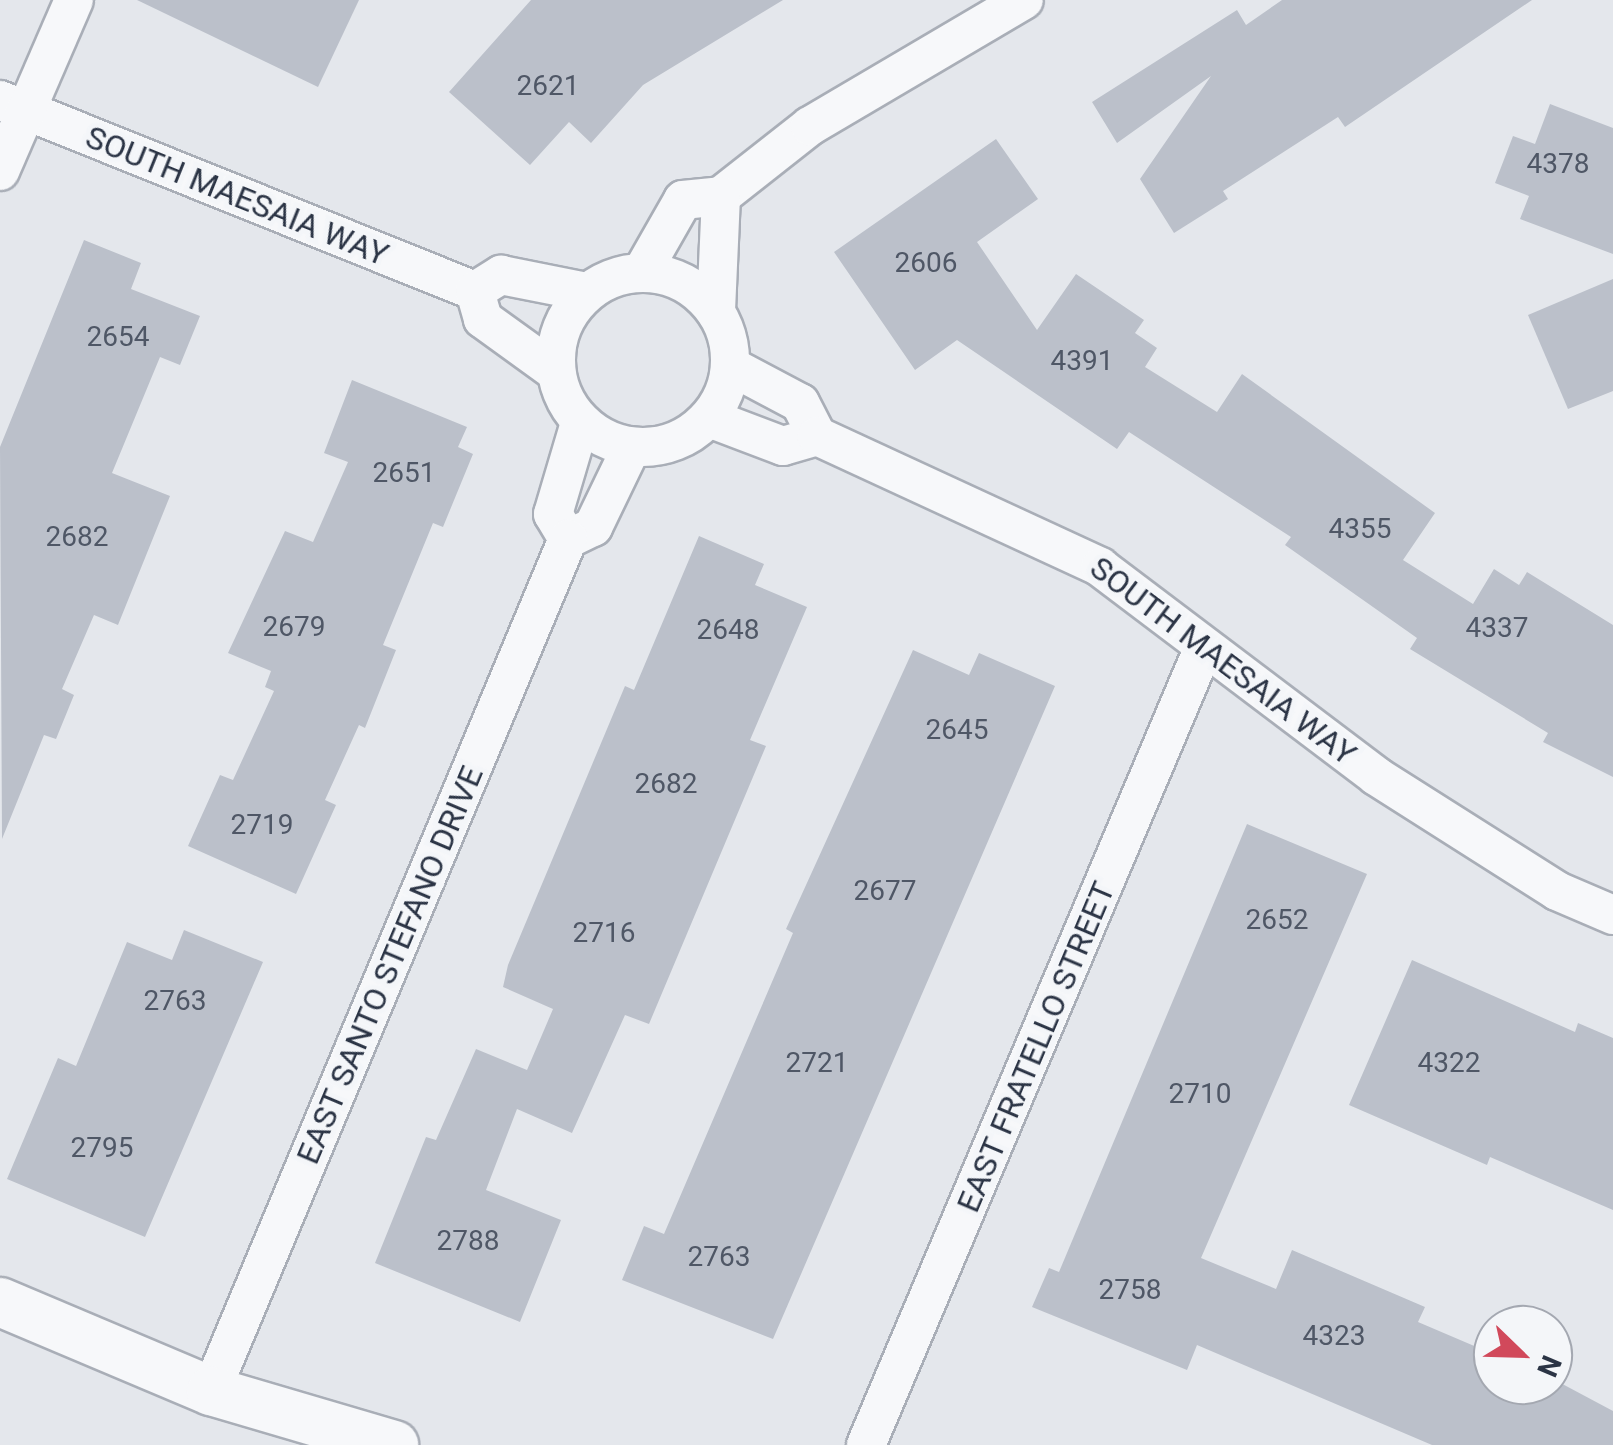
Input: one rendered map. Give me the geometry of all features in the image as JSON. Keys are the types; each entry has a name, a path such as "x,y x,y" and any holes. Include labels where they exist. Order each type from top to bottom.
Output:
{"street":[{"path":"0,171 13,106 74,0"},
{"path":"642,272 683,200 721,196 810,126 1024,0"},
{"name":"SOUTH MAESAIA WAY","path":"13,106 475,292"},
{"path":"587,292 501,275 475,292 483,319 555,371 580,423 631,448 660,447 709,418 730,366 716,312 721,196"},
{"path":"555,371 568,314 587,292 642,272 696,290 716,312"},
{"name":"SOUTH MAESAIA WAY","path":"730,366 800,403 817,436 1064,546 1376,776 1557,891 1613,915"},
{"name":"SOUTH MAESAIA WAY","path":"709,418 783,446 817,436"},
{"path":"568,539 552,514 580,423"},
{"name":"EAST SANTO STEFANO DRIVE","path":"211,1392 568,539 593,528 631,448"},
{"name":"EAST FRATELLO STREET","path":"866,1445 1203,648"},
{"path":"0,1302 211,1392 394,1445"}],"building":[{"path":"137,0 359,0 318,87"},
{"path":"531,0 783,0 643,85 591,143 569,122 530,165 449,92"},
{"path":"1282,0 1532,0 1345,127 1338,117 1223,191 1228,199 1174,233 1140,179 1211,76 1117,143 1092,102 1237,10 1246,25"},
{"path":"1550,104 1613,128 1613,254 1520,219 1529,196 1495,183 1513,136 1535,144"},
{"path":"996,139 1038,199 977,242 1037,330 1076,274 1144,320 1135,333 1157,348 1145,367 1217,412 1242,374 1435,513 1403,560 1473,604 1494,569 1519,585 1527,572 1613,625 1613,777 1543,742 1548,733 1410,649 1417,638 1285,545 1291,537 1129,432 1117,449 957,340 915,370 834,252"},
{"path":"84,240 141,263 131,289 200,316 180,365 160,357 112,473 170,496 118,625 94,615 62,689 74,695 56,739 44,735 2,839 0,447"},
{"path":"1613,279 1613,391 1568,409 1528,315"},
{"path":"352,380 467,427 458,447 473,454 443,527 433,523 383,645 396,650 365,728 359,725 325,800 336,805 296,894 188,846 220,775 233,780 274,691 265,687 271,671 228,653 285,531 313,542 348,462 324,453"},
{"path":"699,536 764,564 755,585 807,607 750,740 766,746 649,1024 625,1015 572,1133 517,1109 486,1190 561,1220 520,1322 375,1263 426,1137 436,1140 476,1049 527,1070 553,1009 503,987 508,965 625,686 634,690"},
{"path":"913,650 969,675 979,653 1055,686 773,1339 622,1280 644,1226 664,1234 793,933 786,929"},
{"path":"1247,824 1367,874 1201,1258 1276,1289 1292,1250 1425,1307 1418,1322 1473,1345 1473,1405 1573,1405 1573,1390 1613,1411 1613,1445 1432,1445 1197,1345 1187,1370 1032,1307 1049,1268 1059,1272"},
{"path":"184,930 263,962 145,1237 7,1179 58,1058 76,1066 127,942 172,960"},
{"path":"1412,960 1575,1032 1578,1023 1613,1038 1613,1210 1490,1157 1487,1165 1349,1105"}]}
